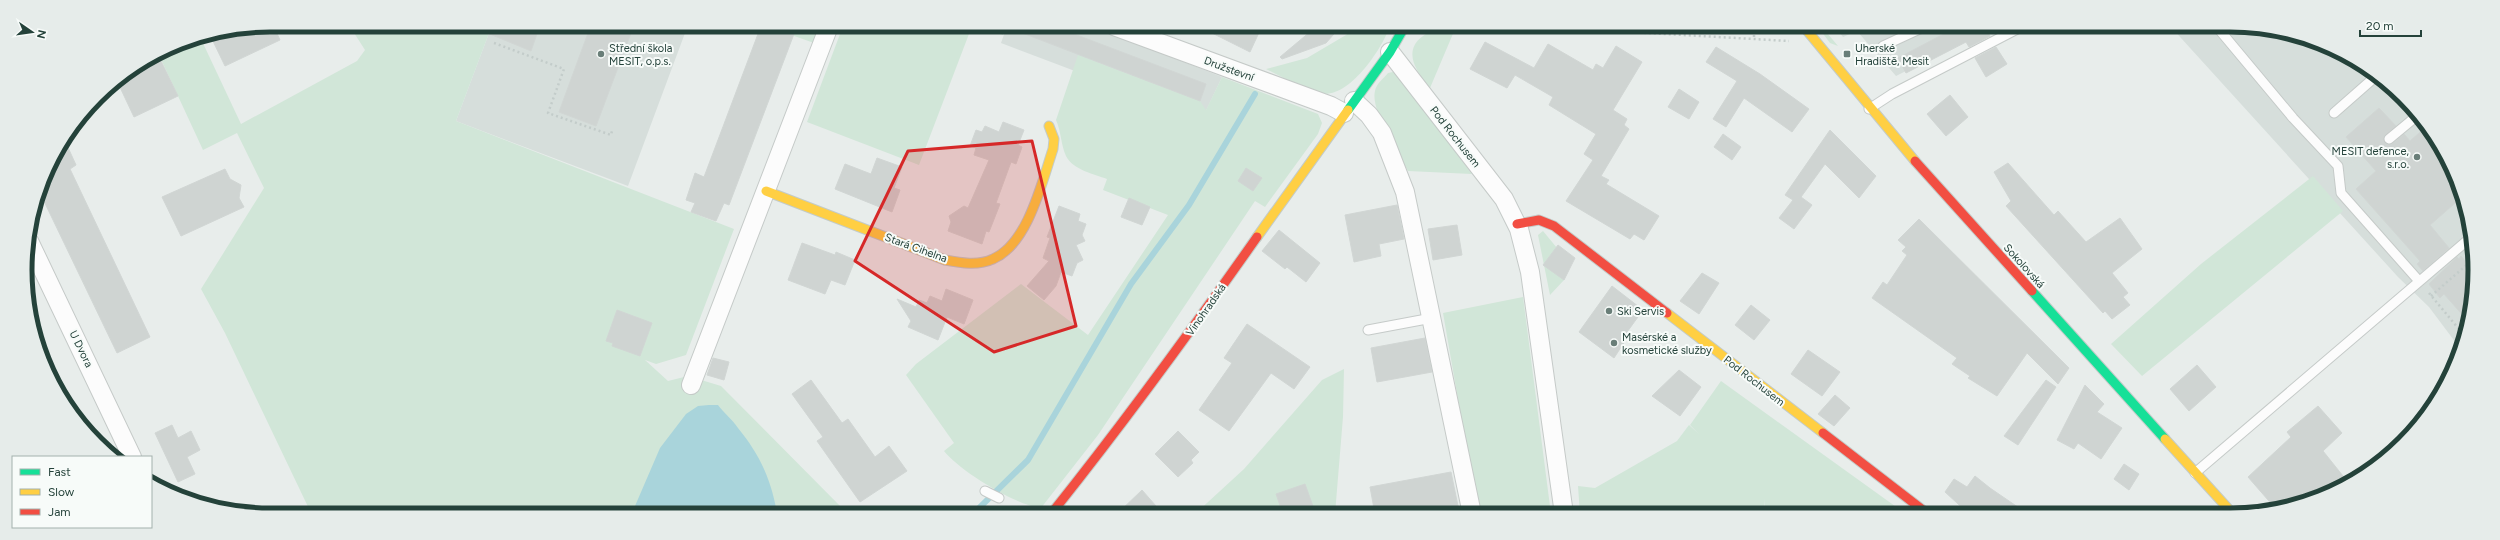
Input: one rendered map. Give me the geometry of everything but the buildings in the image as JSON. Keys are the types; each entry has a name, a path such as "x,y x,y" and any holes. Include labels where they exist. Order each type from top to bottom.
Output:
{"street":[{"path":"691,385 827,32"},
{"name":"Družstevní","path":"1130,32 1331,106 1349,107"},
{"name":"Vinohradská","path":"1056,508 1111,439 1189,335 1349,107 1390,52 1402,32"},
{"name":"Sokolovská","path":"1808,32 1869,109 2227,508"},
{"name":"Pod Rochusem","path":"1390,52 1504,199 1517,224 1530,272 1563,508"},
{"path":"1349,107 1372,118 1382,133 1402,182 1418,244 1471,508"},
{"name":"Stará Cihelna","path":"766,191 945,260 962,264 978,263 999,255 1015,239 1023,227 1054,149 1054,139 1049,126"},
{"name":"Pod Rochusem","path":"1517,224 1539,220 1554,226 1920,508"},
{"name":"U Dvora","path":"33,250 132,456"}],"lane":[{"path":"1883,46 1913,32"},
{"path":"1869,109 1892,94 2011,32"},
{"path":"2221,32 2293,118 2338,166 2341,193 2419,280"},
{"path":"2334,113 2372,79"},
{"path":"2389,139 2414,119"},
{"path":"2195,473 2419,280 2466,241"},
{"path":"1368,330 1432,318"},
{"path":"985,491 999,498"}],"path":[{"path":"1639,32 1754,38 1796,42"},
{"path":"1754,32 1754,38"},
{"path":"494,43 564,69 548,113 611,135 612,131"},
{"path":"2431,296 2468,264"},
{"path":"2419,280 2460,331"}],"highlighted area":[{"path":"1032,141 1076,326 994,352 855,261 908,151"}],"shaded area":[{"path":"489,32 685,32 628,186 456,121"},
{"path":"1005,32 1107,32 1222,77 1202,119 1001,43"},
{"path":"1839,32 1855,32 1843,37"},
{"path":"1858,32 1983,32 1896,76"},
{"path":"2176,32 2230,32 2261,34 2292,40 2307,45 2321,50 2362,72 2387,91 2409,113 2419,125 2436,151 2450,179 2460,208 2466,239 2468,270 2466,301 2456,343 2429,307 2398,277"}],"green space":[{"path":"353,32 489,32 456,121 734,229 686,355 656,364 645,360 668,381 688,376 721,386 842,508 309,508 225,333 201,289 264,188 237,133 203,150 161,59 179,50 202,42 241,124 357,61 365,50"},
{"path":"783,32 819,32 814,43"},
{"path":"841,32 970,32 919,165 807,122"},
{"path":"995,32 1004,32 1003,35"},
{"path":"1349,32 1388,32 1372,59 1352,81 1341,89 1330,93 1319,93 1266,69 1307,58"},
{"path":"1430,32 1454,32 1430,88 1418,71 1412,55 1413,48 1417,41"},
{"path":"1822,32 1826,32 1838,46 1830,43"},
{"path":"1078,55 1200,101 1206,110 1222,77 1318,114 1322,123 1318,134 1265,207 1255,201 1098,435 1041,508 1030,506 1003,494 975,477 952,459 944,451 954,443 906,375 916,364 1021,284 1088,335 1168,215 1103,190 1107,179 1079,168 1069,161 1066,156 1056,120"},
{"path":"1393,72 1398,74 1472,174 1408,171 1386,131 1377,109 1375,99 1375,91 1378,84 1388,73"},
{"path":"2313,176 2343,211 2142,376 2111,344 2201,264"},
{"path":"1543,231 1571,265 1564,280 1550,295 1538,235"},
{"path":"1523,297 1550,508 1477,508 1443,313"},
{"path":"1344,369 1343,417 1335,508 1202,508 1244,469 1322,380"},
{"path":"1721,381 1898,508 1765,508 1764,499 1764,508 1580,508 1578,486 1595,488 1677,441 1689,425 1699,434 1690,425"}],"water":[{"path":"718,405 746,438 764,468 776,508 634,508 660,448 686,414 698,406"}],"waterway":[{"path":"979,508 1028,460 1131,284 1189,205 1255,94"}],"traffic: fast":[{"path":"1348,110 1390,52 1402,32"},
{"path":"2032,291 2165,439"}],"traffic: slow":[{"path":"1808,32 1915,161"},
{"path":"1257,237 1348,110"},
{"path":"766,191 945,260 963,263 981,263 993,259 1005,251 1016,240 1032,211 1053,149 1054,139 1049,126"},
{"path":"1667,313 1823,433"},
{"path":"2165,439 2228,508"}],"traffic: jam":[{"path":"1915,161 2032,291"},
{"path":"1517,224 1539,220 1554,226 1667,313"},
{"path":"1056,508 1156,377 1257,237"},
{"path":"1823,433 1920,508"}],"place":[{"name":"Střední škola MESIT, o.p.s.","path":"601,54"},
{"name":"Uherské Hradiště, Mesit","path":"1847,54"},
{"name":"MESIT defence, s.r.o.","path":"2417,157"},
{"name":"Ski Servis","path":"1609,311"},
{"name":"Masérské a kosmetické služby","path":"1614,343"}]}
